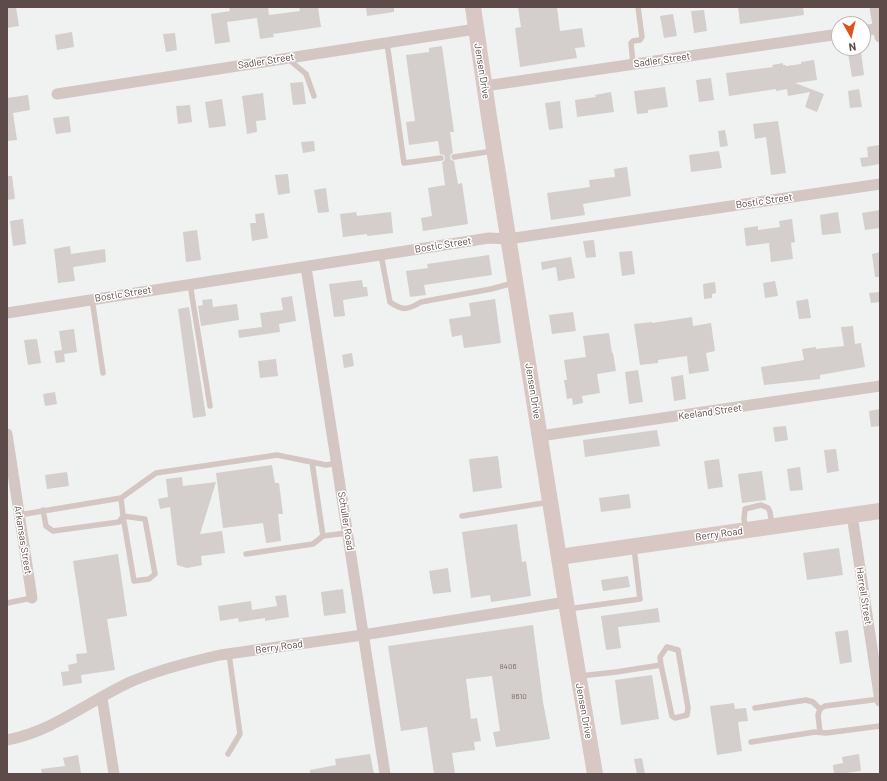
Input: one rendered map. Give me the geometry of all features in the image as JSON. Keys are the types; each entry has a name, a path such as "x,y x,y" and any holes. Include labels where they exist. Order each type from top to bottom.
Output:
{"main road":[{"name":"Jensen Drive","path":"473,7 494,151 558,557 595,774"},
{"name":"Berry Road","path":"558,557 880,511"}],"street":[{"path":"875,7 879,31"},
{"name":"Sadler Street","path":"57,94 476,29"},
{"name":"Sadler Street","path":"485,86 831,35"},
{"name":"Bostic Street","path":"7,313 489,238 508,239 880,184"},
{"name":"Schuller Road","path":"306,267 385,774"},
{"name":"Keeland Street","path":"540,436 880,386"},
{"name":"Arkansas Street","path":"7,434 32,598"},
{"name":"Harrell Street","path":"852,515 880,700"},
{"name":"Berry Road","path":"7,740 31,733 54,723 127,684 152,673 198,660 229,654 566,605"},
{"path":"102,698 114,774"}],"lane":[{"path":"633,64 631,44 633,41 640,40 642,37 638,7"},
{"path":"387,43 404,163 441,158"},
{"path":"287,58 306,74 314,96"},
{"path":"454,157 494,151"},
{"path":"381,255 390,302 399,308 406,309 421,302 491,289 515,282"},
{"path":"190,284 210,406"},
{"path":"92,299 103,373"},
{"path":"20,515 121,498 156,473 277,455 326,465 336,463"},
{"path":"312,462 323,536"},
{"path":"121,498 123,516 134,582 149,579 155,574 145,519 123,516"},
{"path":"462,516 550,502"},
{"path":"746,530 744,519 745,509 761,505 768,508 772,526"},
{"path":"43,510 46,526 53,531 119,522 123,516"},
{"path":"246,554 313,544 323,536 348,533"},
{"path":"566,605 640,599 634,546"},
{"path":"7,603 32,598"},
{"path":"667,647 678,650 688,708 687,715 675,718 672,716 661,665 660,657 667,647"},
{"path":"228,754 240,734 229,654"},
{"path":"578,676 661,665"},
{"path":"755,708 806,700 813,702 820,709"},
{"path":"820,732 818,715 820,709 825,706 880,700"},
{"path":"751,742 815,732 826,734 880,726"}],"building":[{"path":"7,7 16,7 19,26 7,28"},
{"path":"229,7 268,7 269,15 300,11 299,7 318,7 321,27 273,34 274,37 260,39 257,18 227,22 230,42 215,44 211,14 230,11"},
{"path":"366,7 394,7 394,12 367,16"},
{"path":"518,7 557,7 560,31 582,28 585,47 575,48 577,58 520,67 515,28 521,27"},
{"path":"738,7 803,7 804,15 740,24"},
{"path":"704,10 707,31 694,33 691,11"},
{"path":"673,14 677,36 664,38 660,16"},
{"path":"72,32 74,47 57,50 55,35"},
{"path":"175,33 177,50 166,52 163,34"},
{"path":"442,46 454,132 450,132 453,153 450,157 451,160 454,161 458,184 462,183 468,224 423,231 421,218 432,216 428,188 445,185 442,162 445,158 444,155 440,154 438,141 409,145 406,122 415,121 406,55 429,52 429,48"},
{"path":"848,56 862,56 864,75 852,77"},
{"path":"814,60 817,80 795,83 824,94 817,112 805,107 810,92 788,96 787,89 776,91 776,89 729,96 726,73 773,67 772,65 783,63 783,65 786,66 801,64 801,62"},
{"path":"711,78 714,100 699,102 696,80"},
{"path":"303,82 306,104 293,105 290,83"},
{"path":"665,87 668,107 648,110 648,113 637,114 634,91"},
{"path":"859,89 862,107 850,108 848,91"},
{"path":"611,92 614,112 577,117 575,100 596,97 595,95"},
{"path":"263,93 266,120 256,121 257,132 247,134 242,96"},
{"path":"28,95 30,110 13,113 17,140 7,141 7,98"},
{"path":"222,99 226,126 209,128 205,102"},
{"path":"560,101 563,128 549,130 545,103"},
{"path":"190,105 192,122 178,124 176,106"},
{"path":"69,116 71,132 56,134 53,118"},
{"path":"778,121 786,173 771,175 766,137 755,139 753,124"},
{"path":"725,130 728,146 720,147 718,131"},
{"path":"314,141 315,151 303,153 301,142"},
{"path":"879,145 880,164 862,167 860,158 868,157 867,147"},
{"path":"719,151 722,168 691,172 689,155"},
{"path":"627,167 631,196 583,204 585,215 551,220 547,193 590,187 589,180 615,177 614,169"},
{"path":"288,174 290,193 278,195 275,175"},
{"path":"7,176 12,176 15,199 7,200"},
{"path":"326,188 329,212 318,213 314,190"},
{"path":"880,210 880,228 865,230 862,213"},
{"path":"356,212 357,216 391,212 393,233 343,237 340,214"},
{"path":"838,212 841,233 822,235 820,215"},
{"path":"264,213 268,238 252,241 250,223 256,223 255,214"},
{"path":"23,219 26,244 13,246 10,221"},
{"path":"792,219 795,242 791,243 793,259 771,262 769,243 746,246 744,228 758,226 758,230 780,227 779,221"},
{"path":"197,230 201,260 186,262 183,232"},
{"path":"594,240 596,257 586,258 583,241"},
{"path":"70,246 71,254 105,249 106,262 73,267 75,281 58,283 54,249"},
{"path":"632,251 635,274 622,276 619,252"},
{"path":"880,252 880,277 875,277 872,254"},
{"path":"489,255 492,275 424,285 426,295 410,297 406,271 428,268 427,264"},
{"path":"571,257 575,278 558,281 556,267 542,270 541,262"},
{"path":"362,280 363,287 367,287 368,296 343,300 345,316 334,317 329,284"},
{"path":"775,281 778,296 765,298 763,283"},
{"path":"715,282 716,293 712,294 712,298 704,299 703,284"},
{"path":"880,292 880,302 871,303 869,293"},
{"path":"292,296 296,321 279,324 280,332 239,338 238,330 262,327 260,313 283,310 281,298"},
{"path":"212,299 213,307 237,304 239,320 201,326 198,306 203,305 202,300"},
{"path":"495,299 501,343 464,348 462,335 452,337 449,319 471,316 469,303"},
{"path":"808,299 811,318 799,319 796,301"},
{"path":"189,307 206,416 193,418 178,309"},
{"path":"573,312 576,331 552,334 549,315"},
{"path":"692,317 693,326 711,323 715,351 706,353 709,371 689,374 687,356 658,360 658,363 640,365 634,324"},
{"path":"853,326 855,344 861,343 865,367 820,375 820,379 764,385 761,367 804,360 802,349 844,346 841,327"},
{"path":"74,329 77,352 64,354 65,362 56,363 54,351 62,350 59,331"},
{"path":"609,333 616,371 597,374 600,393 582,396 583,403 573,405 572,398 567,399 564,380 567,380 564,360 586,357 583,336"},
{"path":"37,339 41,363 28,365 24,340"},
{"path":"352,353 354,366 344,368 342,355"},
{"path":"276,359 278,376 260,378 258,361"},
{"path":"638,370 643,402 629,404 625,372"},
{"path":"683,375 686,399 674,401 671,377"},
{"path":"55,392 57,404 45,406 43,394"},
{"path":"880,409 880,426 871,427 869,411"},
{"path":"786,426 788,440 775,442 773,427"},
{"path":"657,430 660,446 585,457 583,440"},
{"path":"836,449 839,471 827,473 824,450"},
{"path":"498,456 502,488 473,492 469,459"},
{"path":"719,459 723,487 708,489 704,461"},
{"path":"272,465 275,483 279,483 283,514 278,514 281,541 266,543 263,523 223,528 216,473"},
{"path":"800,467 803,490 790,491 787,469"},
{"path":"762,471 766,500 742,503 738,474"},
{"path":"67,472 69,486 47,489 45,475"},
{"path":"182,477 183,486 216,482 200,534 222,531 225,553 201,556 202,565 187,568 177,565 170,507 160,509 158,499 168,497 166,479"},
{"path":"629,494 631,508 601,512 599,498"},
{"path":"517,524 522,562 526,561 531,596 491,602 490,595 471,598 462,532"},
{"path":"839,548 843,575 807,580 803,553"},
{"path":"118,554 127,616 107,619 115,670 81,675 82,683 63,686 61,672 69,671 68,665 77,663 76,654 87,653 73,561"},
{"path":"448,568 451,592 433,594 429,571"},
{"path":"628,576 630,587 603,591 601,580"},
{"path":"343,589 346,613 324,616 321,592"},
{"path":"286,595 289,617 265,621 265,618 239,622 238,618 220,621 218,606 251,601 252,610 277,606 275,596"},
{"path":"658,608 660,622 618,627 621,648 606,650 601,616"},
{"path":"533,625 543,702 550,739 496,747 493,732 500,731 492,676 466,679 471,719 477,718 481,741 474,742 475,750 452,753 455,774 434,774 427,727 401,731 388,646"},
{"path":"848,630 852,662 840,664 835,632"},
{"path":"652,675 659,719 621,725 615,680"},
{"path":"734,703 735,709 746,708 748,721 738,722 742,751 717,755 710,706"},
{"path":"370,754 374,774 310,774 310,770 336,765 335,759"},
{"path":"859,754 861,771 846,773 847,774 834,774 833,765 843,763 842,757"},
{"path":"78,755 81,773 42,774 41,769 65,766 63,758"},
{"path":"642,758 645,774 637,774 634,759"}]}
